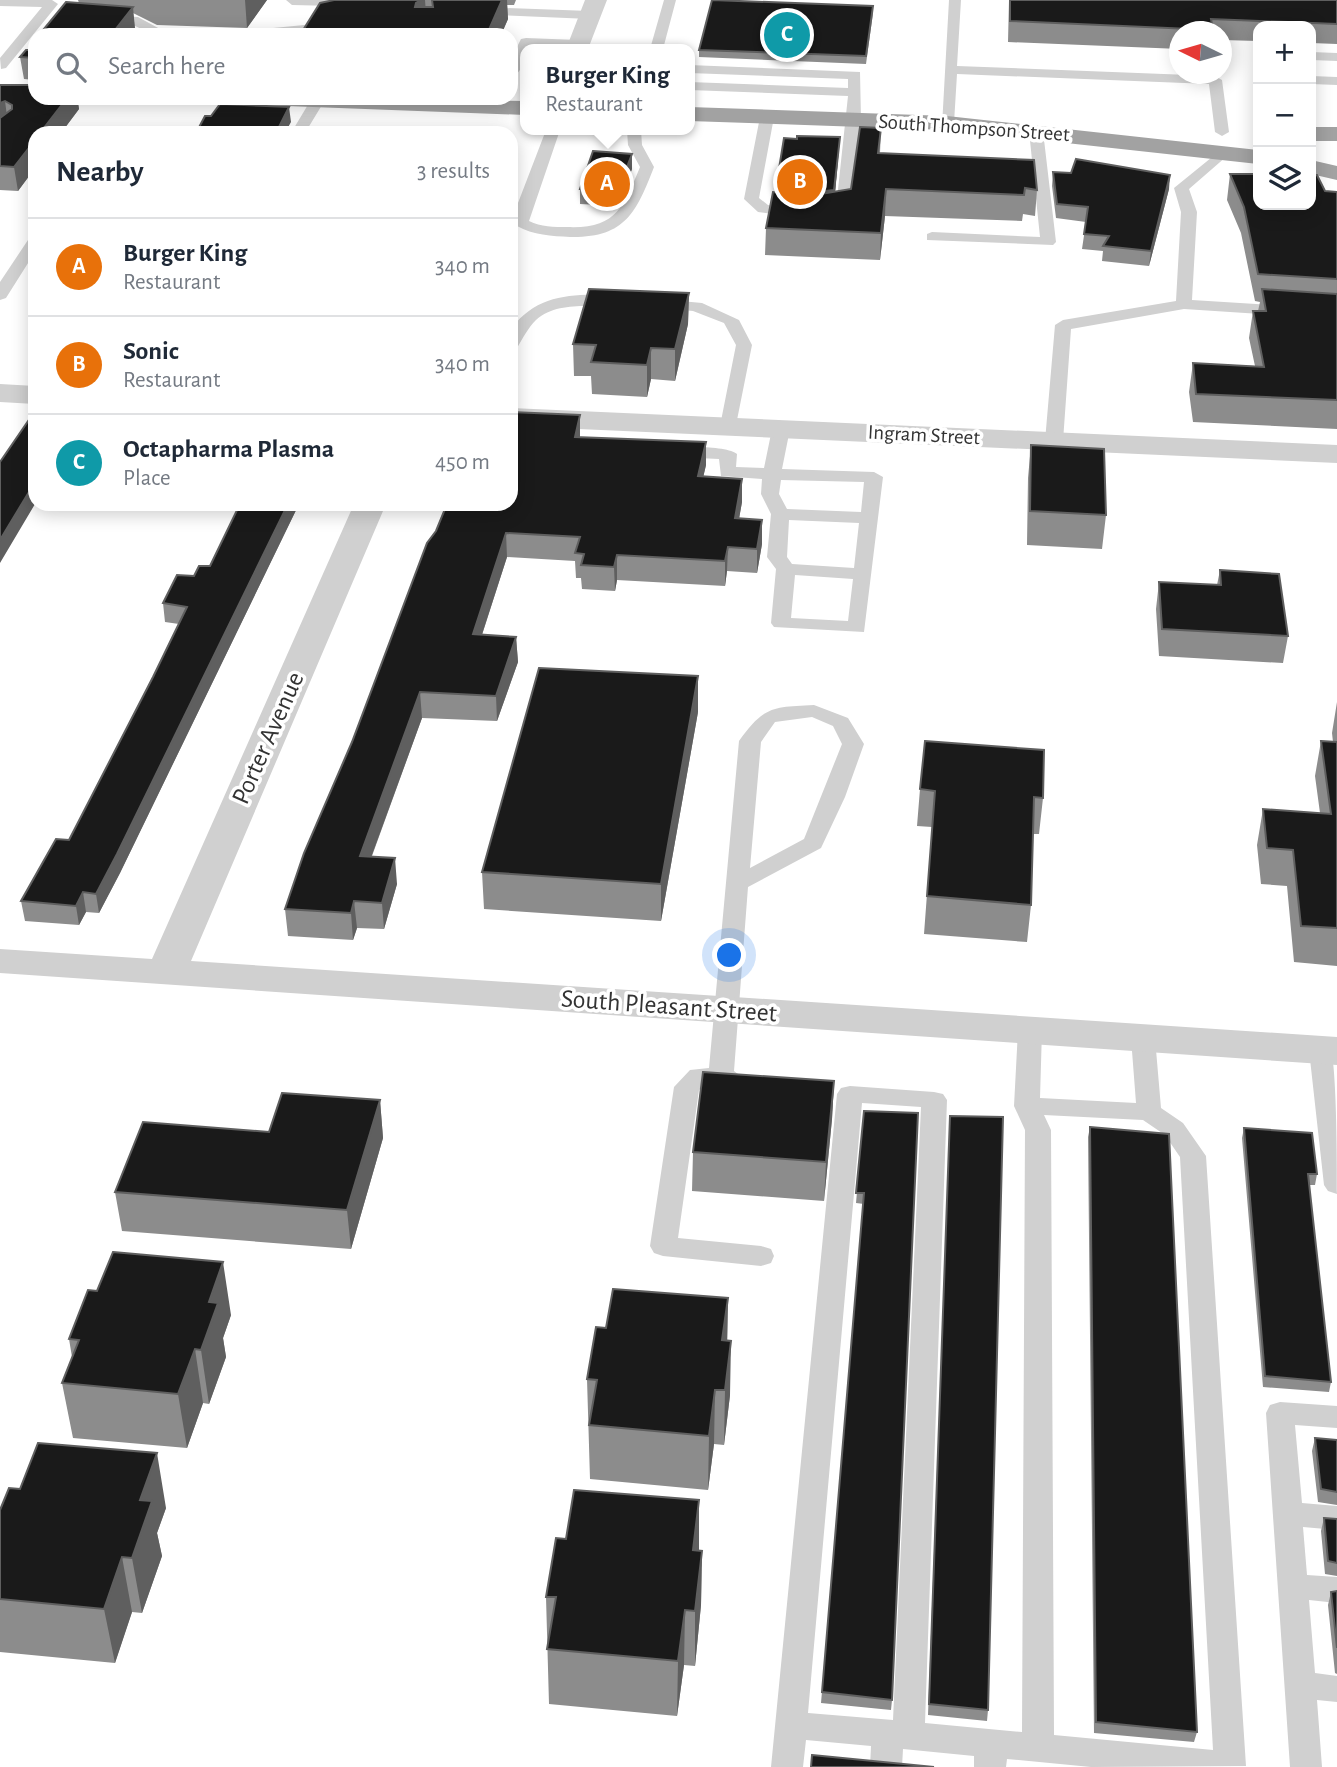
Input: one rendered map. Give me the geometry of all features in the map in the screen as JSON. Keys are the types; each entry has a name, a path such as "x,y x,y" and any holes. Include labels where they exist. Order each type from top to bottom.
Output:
{"highway":[{"name":"South Thompson Street","path":"695,114 947,123 1222,143 1253,156"},
{"path":"1222,143 1253,134"},
{"path":"1316,168 1337,173"}],"street":[{"path":"579,44 593,8"},
{"path":"0,393 28,395"},
{"name":"Ingram Street","path":"518,416 1337,454"},
{"name":"Porter Avenue","path":"166,972 367,511"},
{"name":"South Pleasant Street","path":"0,961 1329,1050"}],"lane":[{"path":"545,13 550,0"},
{"path":"657,44 670,0"},
{"path":"947,123 955,0"},
{"path":"283,17 329,26 345,1"},
{"path":"283,17 345,1"},
{"path":"0,2 52,4 48,17 37,28"},
{"path":"461,10 545,13 593,8"},
{"path":"94,19 133,20 150,28"},
{"path":"1,65 28,37"},
{"path":"525,44 547,44"},
{"path":"1316,56 1337,57"},
{"path":"1,65 24,65"},
{"path":"695,69 855,75 854,120 843,211 820,216 763,209 751,199 767,117"},
{"path":"950,70 1215,80 1222,143 1181,188 1189,212 1184,304"},
{"path":"1316,80 1337,81"},
{"path":"695,86 854,92"},
{"path":"302,126 315,105"},
{"path":"932,236 1048,242 1026,130"},
{"path":"552,135 521,216 522,223 533,229 589,234 621,221 630,211 647,167 636,149 633,135"},
{"path":"0,295 28,251"},
{"path":"12,275 28,276"},
{"path":"518,329 547,304 573,298 696,306 731,320 744,345 729,426"},
{"path":"1054,441 1063,326 1184,304 1337,314"},
{"path":"659,451 728,454 726,472 772,474 874,477 857,628 781,623 786,569 777,558 780,514 770,494 772,474 781,429"},
{"path":"780,514 869,518"},
{"path":"786,569 863,575"},
{"path":"721,1077 726,1009 737,884 750,741 768,718 784,713 814,711 841,722 853,744 834,797 813,843 737,884"},
{"path":"1030,1030 1027,1106 1038,1130 1038,1748"},
{"path":"1143,1038 1149,1112"},
{"path":"1329,1050 1337,1185"},
{"path":"761,1256 663,1245 687,1087 699,1076 762,1082"},
{"path":"787,1767 850,1094 934,1100 898,1734 886,1767"},
{"path":"791,1725 898,1734 990,1755 1038,1748 1100,1760 1230,1766 1193,1156 1174,1129 1149,1112 1027,1106"},
{"path":"1310,1767 1300,1685 1280,1413 1337,1417"},
{"path":"1287,1514 1337,1518"},
{"path":"1293,1586 1337,1590"},
{"path":"1300,1685 1337,1689"}],"building":[{"path":"334,0 421,0 415,7 433,7 432,0 502,0 490,28 304,28 320,3"},
{"path":"712,0 873,6 866,56 699,50"},
{"path":"1010,0 1337,0 1337,24 1316,23 1316,21 1211,19 1169,21 1169,28 1010,21"},
{"path":"66,2 133,7 116,28 45,28"},
{"path":"26,50 28,58 20,57"},
{"path":"0,85 28,85 28,105 62,105 45,126 28,126 28,149 14,167 0,166 0,118 12,109 12,105 5,101 0,103"},
{"path":"219,105 289,107 280,126 200,126 205,116 211,116"},
{"path":"860,127 881,128 878,153 1034,160 1037,190 1025,188 1024,195 886,189 881,233 766,228 773,192 809,196 851,189"},
{"path":"797,136 840,137 834,190 806,193 776,187 784,138 797,139"},
{"path":"593,151 632,154 618,190 580,189"},
{"path":"1076,159 1170,175 1151,251 1103,246 1109,236 1084,234 1088,207 1057,204 1053,172 1071,173"},
{"path":"1230,174 1253,174 1253,210 1316,210 1317,175 1325,191 1337,192 1337,279 1258,274 1244,207"},
{"path":"589,289 689,293 675,349 651,348 647,365 591,362 596,345 573,344"},
{"path":"1262,289 1337,294 1337,400 1196,394 1193,363 1264,367 1253,311 1266,311"},
{"path":"518,412 580,415 575,437 706,442 698,476 742,479 735,518 762,520 757,549 728,547 725,561 617,555 614,567 581,565 584,554 575,553 580,537 506,533 473,634 516,637 496,696 420,692 360,856 395,858 382,903 354,901 351,913 285,909 304,853 352,742 427,543 436,531 444,511 518,511"},
{"path":"28,421 28,494 0,540 0,462"},
{"path":"1031,445 1104,449 1106,515 1030,511"},
{"path":"237,511 285,511 96,894 83,892 76,906 21,901 56,839 69,840 187,607 163,603 177,575 194,576 199,566 210,566"},
{"path":"1220,570 1279,574 1288,636 1162,629 1159,582 1221,585"},
{"path":"539,668 698,676 661,884 482,872"},
{"path":"925,741 1044,750 1043,798 1034,797 1031,905 927,896 935,791 920,789"},
{"path":"1321,741 1337,742 1337,928 1301,926 1293,850 1267,848 1263,809 1331,814"},
{"path":"703,1072 834,1081 826,1162 693,1152"},
{"path":"282,1093 380,1100 347,1210 115,1192 143,1122 269,1132"},
{"path":"864,1111 918,1113 892,1700 822,1692 864,1193 856,1193"},
{"path":"950,1116 1003,1117 988,1710 929,1704"},
{"path":"1090,1127 1169,1134 1197,1732 1096,1722"},
{"path":"1244,1128 1312,1133 1317,1174 1308,1174 1331,1382 1265,1376"},
{"path":"113,1252 223,1262 209,1302 218,1303 201,1350 195,1349 178,1394 62,1383 79,1340 69,1339 88,1290 97,1291"},
{"path":"613,1289 728,1298 722,1340 731,1341 725,1390 715,1390 709,1436 589,1425 597,1380 587,1379 596,1327 606,1328"},
{"path":"1315,1438 1337,1440 1337,1492 1321,1489"},
{"path":"38,1443 157,1453 140,1500 152,1501 132,1558 122,1557 104,1609 0,1599 0,1510 9,1488 20,1489"},
{"path":"574,1490 699,1500 693,1550 702,1551 695,1611 685,1610 678,1661 547,1649 556,1597 546,1597 556,1538 566,1539"},
{"path":"1324,1518 1337,1519 1337,1563 1328,1561"},
{"path":"1337,1591 1337,1648 1331,1592"},
{"path":"812,1755 934,1767 811,1767"}],"place":[{"name":"Octapharma Plasma","path":"787,35"},
{"name":"Sonic","path":"800,182"},
{"name":"Burger King","path":"607,184"}]}
